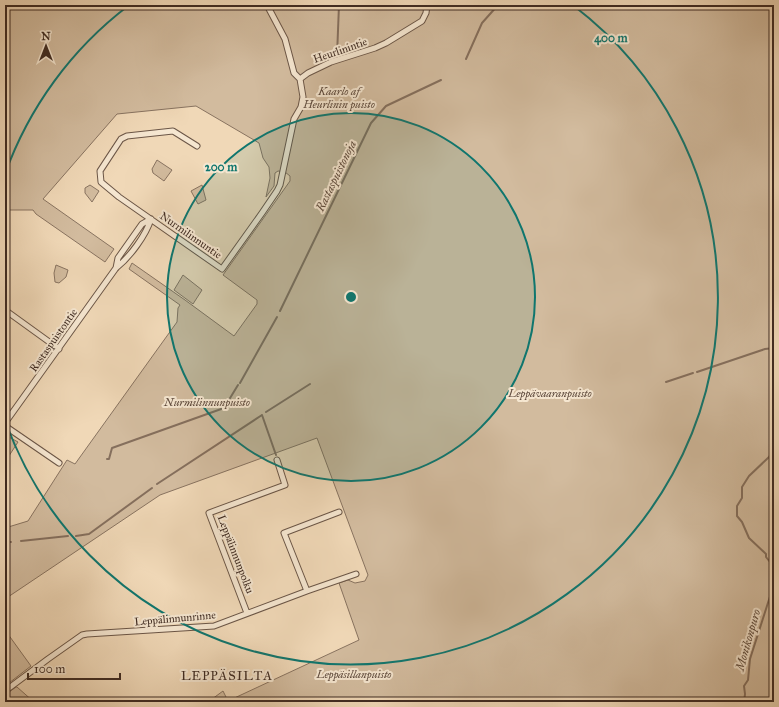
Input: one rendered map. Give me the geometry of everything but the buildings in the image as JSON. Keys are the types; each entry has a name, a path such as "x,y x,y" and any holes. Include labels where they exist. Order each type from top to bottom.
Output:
{"street":[{"path":"267,5 285,39 294,73 300,79"},
{"name":"Heurlinintie","path":"300,79 316,68 375,48 391,40 422,21 426,13 427,5"},
{"name":"Nurmilinnuntie","path":"197,146 173,131 127,136 121,139 100,171 101,182 119,197 222,269 277,191 281,180 294,119 303,98 300,79"},
{"name":"Rastaspuistontie","path":"5,423 116,268 118,258 142,224 151,219"},
{"path":"5,310 59,349"},
{"path":"5,426 59,464"},
{"name":"Leppälinnunpolku","path":"247,613 209,513 285,485 277,460"},
{"path":"307,591 284,533 340,512"},
{"name":"Leppälinnunrinne","path":"5,691 82,635 93,633 210,627 356,574"}],"green space":[{"name":"Leppävaaranpuisto","path":"5,5 774,5 774,702 208,702 223,691 228,701 359,640 339,583 348,580 355,583 365,581 368,575 317,438 160,495 5,599 5,528 28,521 67,460 75,464 177,322 178,308 180,305 129,269 132,263 234,336 257,304 257,300 223,275 290,181 290,176 285,172 278,171 275,173 274,186 266,197 270,178 269,167 263,158 259,143 196,106 117,114 43,199 114,249 105,262 36,214 33,210 5,210"},
{"path":"157,160 172,170 164,181 153,173 152,169"},
{"path":"90,185 99,191 92,202 85,193 85,188"},
{"path":"202,185 206,200 198,204 191,191"},
{"path":"56,265 68,270 66,277 59,283 55,282 54,273"},
{"path":"183,275 202,290 193,304 174,290"},
{"path":"5,436 18,442 5,462"},
{"path":"5,630 31,666 9,683 9,685 5,688"},
{"path":"16,687 34,702 5,702 5,695"}],"waterway":[{"path":"337,56 339,5"},
{"name":"Rastaspuistonoja","path":"466,59 482,23 498,5"},
{"name":"Rastaspuistonoja","path":"280,311 371,123 386,106 441,80"},
{"name":"Monikonpuro","path":"774,133 771,142 771,170 774,180"},
{"name":"Rastaspuistonoja","path":"240,383 277,317"},
{"path":"697,372 765,349 774,348"},
{"path":"666,382 693,373"},
{"path":"266,412 310,384"},
{"name":"Rastaspuistonoja","path":"107,459 109,459 112,448 224,408 238,385"},
{"path":"262,415 276,455"},
{"path":"157,484 262,415"},
{"name":"Monikonpuro","path":"774,449 769,457 749,476 742,487 742,498 737,506 737,516 742,522 749,538 766,554 766,557 774,567"},
{"path":"76,536 89,534 152,488"},
{"path":"21,541 68,536"},
{"path":"5,542 11,542"},
{"name":"Monikonpuro","path":"744,702 744,686 748,680 750,659 774,584"}],"district":[{"name":"LEPPÄSILTA","path":"227,675"}],"park label":[{"name":"Kaarlo af Heurlinin puisto","path":"339,97"},
{"name":"Nurmilinnunpuisto","path":"207,402"},
{"name":"Leppäsillanpuisto","path":"354,674"}]}
